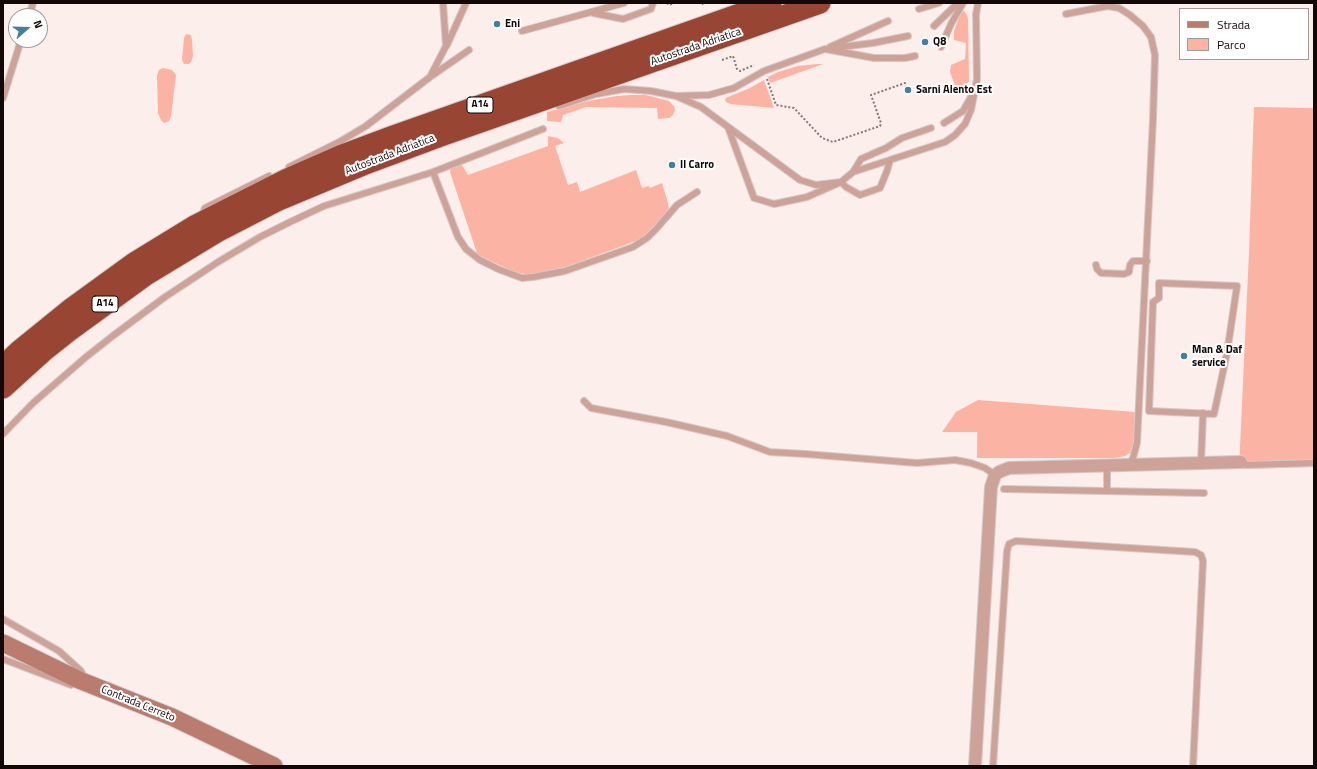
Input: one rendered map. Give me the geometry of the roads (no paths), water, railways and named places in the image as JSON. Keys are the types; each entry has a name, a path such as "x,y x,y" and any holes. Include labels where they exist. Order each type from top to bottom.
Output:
{"highway":[{"name":"Autostrada Adriatica","path":"3,366 90,294 134,263 196,225 287,178 354,150 771,3"},
{"name":"Autostrada Adriatica","path":"3,388 45,350 113,298 157,268 217,232 280,200 324,180 392,154 498,119 820,3"}],"main road":[{"name":"Contrada Cerreto","path":"3,643 83,681 172,717 274,766"}],"street":[{"path":"975,766 992,488 995,475 1009,468 1241,462"}],"lane":[{"path":"443,3 446,46"},
{"path":"430,78 466,3"},
{"path":"522,32 624,3"},
{"path":"589,13 623,19 651,9 653,3"},
{"path":"919,9 939,3"},
{"path":"934,26 958,3"},
{"path":"941,47 950,24 963,3"},
{"path":"853,172 945,142 955,135 965,124 970,110 977,79 976,14 978,3"},
{"path":"1066,14 1108,6 1119,8 1143,26 1151,36 1155,55 1154,119 1137,442 1133,458 1129,465"},
{"path":"551,108 596,94 617,90 638,90 676,96 709,95 734,88 764,72 825,49 888,21"},
{"path":"825,49 873,43 908,36"},
{"path":"3,98 19,48"},
{"path":"825,49 874,58 905,58 915,56"},
{"path":"285,169 315,155 366,126 469,50"},
{"path":"944,123 963,111 973,94"},
{"path":"676,96 701,107 800,180 816,185 841,182"},
{"path":"728,127 754,198 774,204 794,201 807,197 841,182 853,172 861,159 886,148 902,138 931,128"},
{"path":"3,434 34,403 86,357 164,297 218,262 290,222 324,206 433,172 543,129"},
{"path":"841,182 846,187 860,195 880,188 890,160"},
{"path":"196,225 206,208 278,172"},
{"path":"433,172 458,237 466,250 486,263 522,278 565,271 633,247 647,238 677,205 697,192"},
{"path":"1096,265 1097,269 1101,273 1124,274 1129,272 1130,265 1134,261 1147,261"},
{"path":"1159,282 1237,286 1227,353 1214,414 1203,413 1149,411 1153,302 1158,298 1159,282"},
{"path":"584,401 590,408 666,422 727,436 770,452 917,464 954,460 971,463 985,468 995,475"},
{"path":"1201,464 1203,413"},
{"path":"1241,462 1246,466 1314,463"},
{"path":"1107,466 1107,491"},
{"path":"1004,489 1204,493"},
{"path":"993,766 1007,551 1009,544 1016,541 1195,552 1201,555 1203,561 1193,766"},
{"path":"3,619 59,651 81,671 83,681 71,685 3,659"}],"place":[{"name":"Eni","path":"497,24"},
{"name":"Q8","path":"925,42"},
{"name":"Sarni Alento Est","path":"908,90"},
{"name":"Il Carro","path":"672,165"},
{"name":"Man & Daf service","path":"1184,356"}]}
